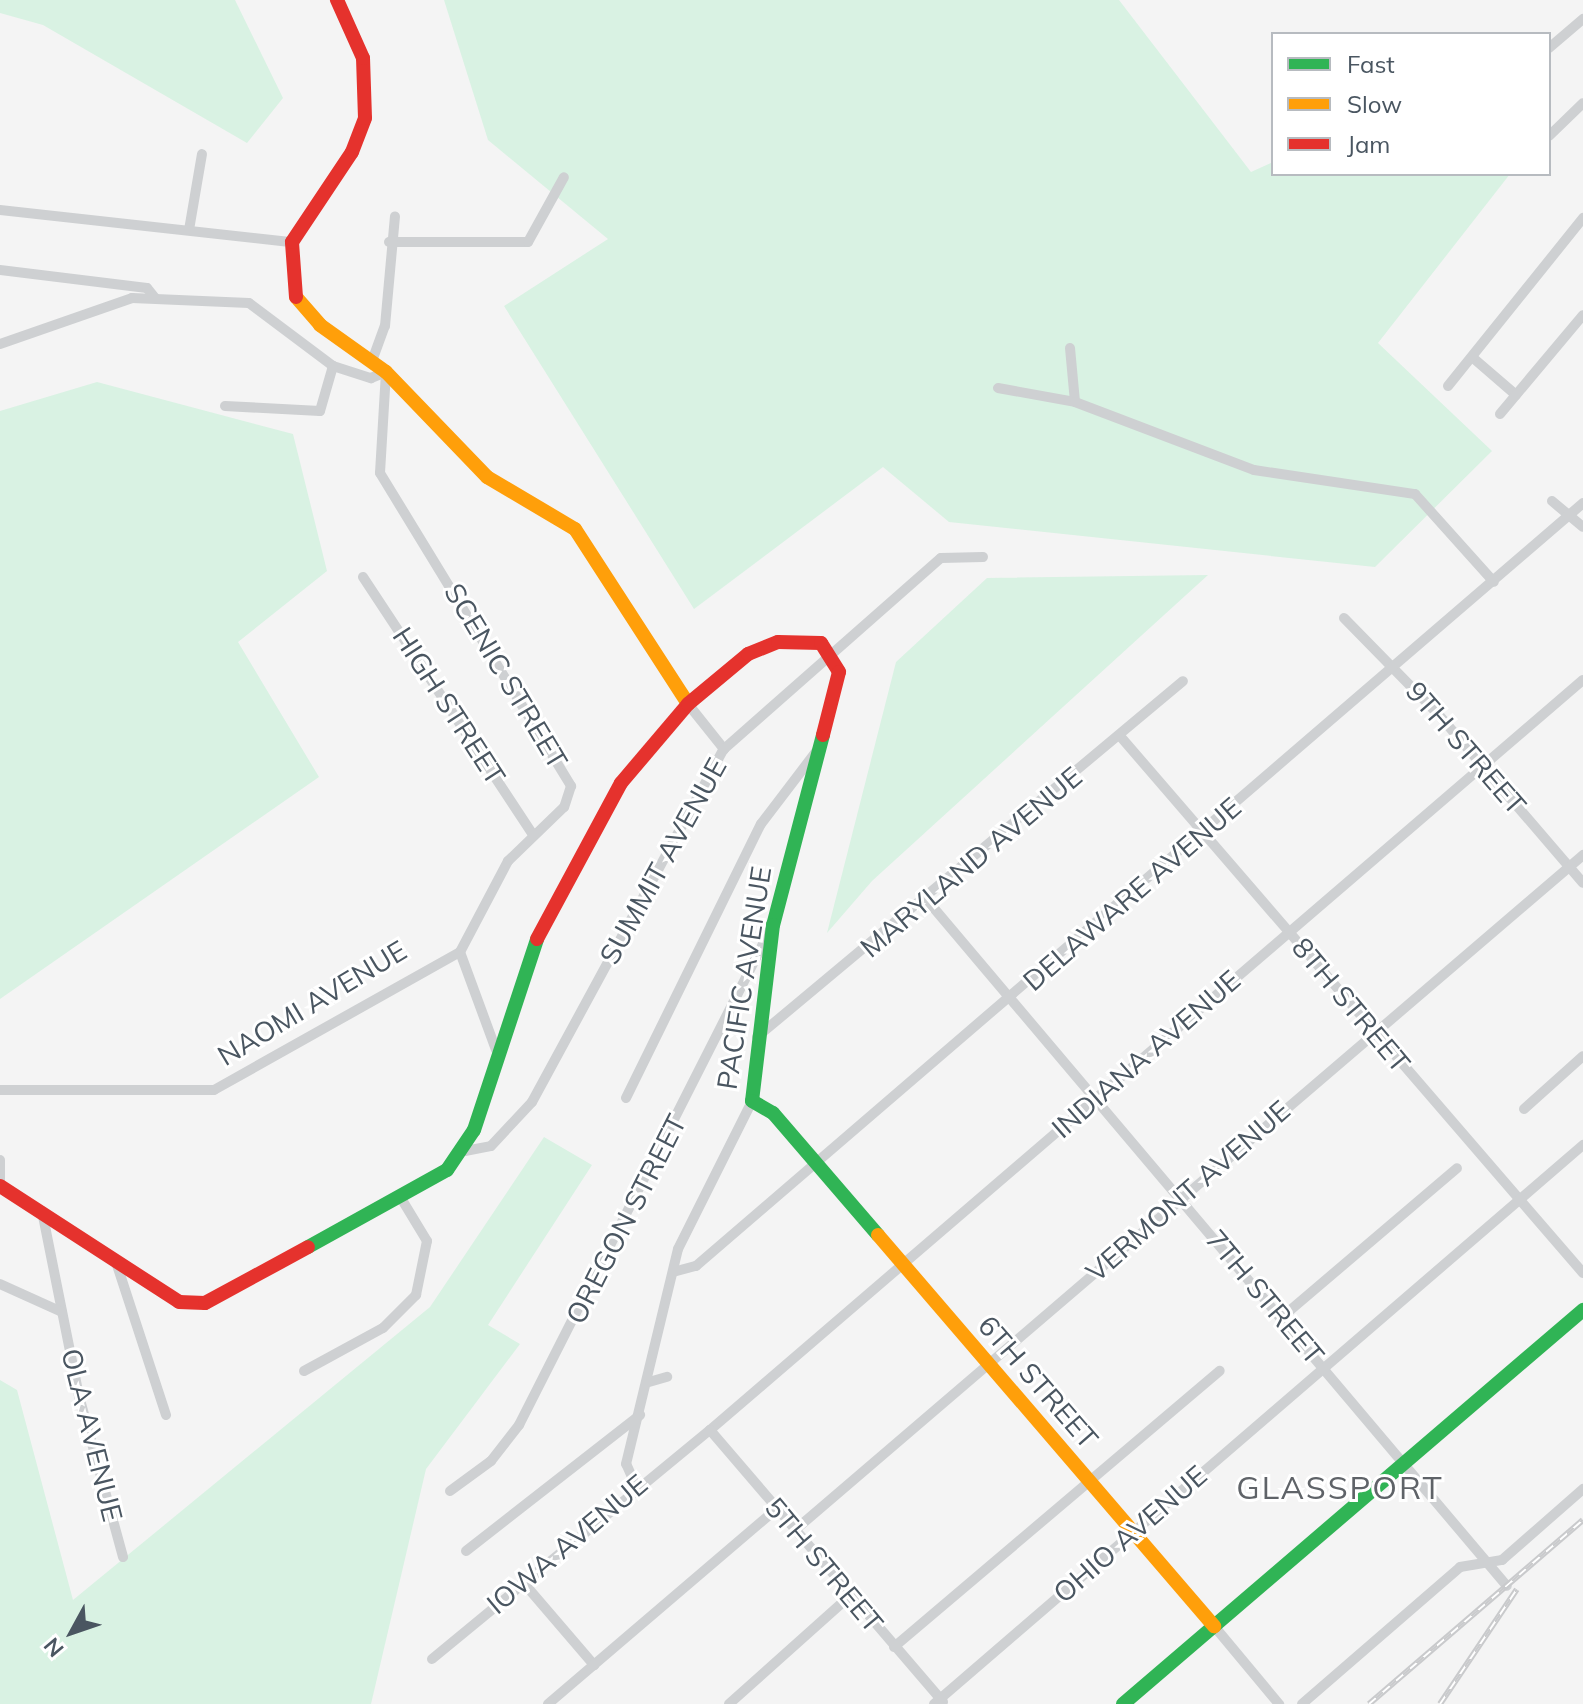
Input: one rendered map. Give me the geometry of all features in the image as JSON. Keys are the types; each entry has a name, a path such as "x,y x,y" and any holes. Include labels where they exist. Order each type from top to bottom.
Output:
{"street":[{"path":"337,0 363,58 365,118 352,152 292,242 290,281 303,308 386,372 487,477 575,529 688,704 724,749"},
{"path":"1551,46 1583,19"},
{"path":"1551,134 1583,103"},
{"path":"189,230 202,154"},
{"path":"389,242 528,242 564,177"},
{"path":"0,210 292,242"},
{"path":"372,361 385,326 389,242 395,216"},
{"path":"1448,386 1583,218"},
{"path":"0,270 147,288 155,298"},
{"path":"0,344 104,305 155,298 254,304 333,366 371,378 386,372"},
{"path":"1500,414 1583,315"},
{"path":"1070,348 1075,402"},
{"path":"1472,357 1516,395"},
{"path":"225,406 320,411 333,366"},
{"name":"SCENIC STREET","path":"386,372 380,473 565,767 570,799 508,861 460,952"},
{"path":"998,388 1075,402 1254,470 1415,494 1494,582"},
{"path":"1552,501 1583,527"},
{"name":"DELAWARE AVENUE","path":"673,1272 696,1266 817,1164 1396,669 1571,517 1583,503"},
{"name":"SUMMIT AVENUE","path":"465,1151 491,1146 532,1102 724,749 941,558 983,557"},
{"name":"HIGH STREET","path":"363,577 534,836"},
{"name":"9TH STREET","path":"1344,618 1396,669 1583,883"},
{"path":"0,1160 0,1184 179,1302 205,1303 401,1198 465,1151 531,950 590,834 621,783 688,704 761,646 804,639 833,653"},
{"name":"PACIFIC AVENUE","path":"636,1486 626,1464 649,1382 673,1272 752,1101 755,1037 773,925 823,746 839,672 833,653"},
{"name":"INDIANA AVENUE","path":"706,1430 1583,680"},
{"name":"MARYLAND AVENUE","path":"755,1037 927,900 1183,681"},
{"name":"8TH STREET","path":"1120,736 1370,1031 1583,1273"},
{"path":"626,1098 761,824 789,778 823,746"},
{"name":"VERMONT AVENUE","path":"795,1530 1182,1199 1370,1031 1583,855"},
{"name":"7TH STREET","path":"927,900 1491,1562 1507,1586"},
{"name":"OREGON STREET","path":"450,1491 491,1461 519,1425 773,925"},
{"path":"460,952 496,1050"},
{"name":"NAOMI AVENUE","path":"0,1090 214,1090 460,952"},
{"path":"1524,1109 1583,1056"},
{"name":"6TH STREET","path":"752,1101 773,1113 1279,1704"},
{"name":"OHIO AVENUE","path":"939,1702 1583,1145"},
{"path":"1281,1318 1457,1168"},
{"path":"304,1371 383,1328 416,1295 427,1241 401,1198"},
{"name":"OLA AVENUE","path":"42,1211 62,1312 123,1557"},
{"path":"116,1262 166,1415"},
{"name":"OLA AVENUE","path":"0,1284 62,1312"},
{"path":"1123,1704 1407,1464 1583,1310"},
{"path":"894,1647 1220,1371"},
{"path":"649,1382 667,1377"},
{"path":"466,1551 640,1415"},
{"name":"IOWA AVENUE","path":"432,1659 706,1430"},
{"name":"5TH STREET","path":"706,1430 795,1530 939,1702"},
{"path":"1302,1704 1460,1567 1502,1560 1583,1489"},
{"path":"548,1704 776,1509"},
{"path":"522,1581 594,1665"},
{"path":"729,1704 850,1596"}],"green space":[{"path":"0,0 235,0 283,98 247,143 43,25 0,13"},
{"path":"444,0 1119,0 1251,172 1271,163 1271,176 1508,176 1378,343 1492,451 1375,567 949,522 883,467 694,609 504,306 608,239 488,140"},
{"path":"97,382 293,434 327,571 238,642 319,777 0,999 0,411"},
{"path":"1208,575 872,881 827,933 896,662 987,578"},
{"path":"544,1137 592,1165 488,1325 520,1344 426,1469 371,1704 0,1704 0,1380 17,1390 73,1600 430,1307"}],"railway":[{"path":"1369,1704 1583,1520"},
{"path":"1440,1704 1517,1589"}],"traffic: fast":[{"path":"823,735 773,925 752,1101 773,1113 878,1235"},
{"path":"308,1247 447,1170 474,1130 537,939"},
{"path":"1123,1704 1583,1310"}],"traffic: slow":[{"path":"296,297 320,325 386,372 487,477 575,529 688,704"},
{"path":"878,1235 1214,1626"}],"traffic: jam":[{"path":"296,297 292,242 352,152 365,118 363,58 337,0"},
{"path":"537,939 621,783 688,704 748,654 778,642 821,643 839,672 823,735"},
{"path":"0,1186 179,1302 205,1303 308,1247"}],"district":[{"name":"GLASSPORT","path":"1340,1487"}]}
